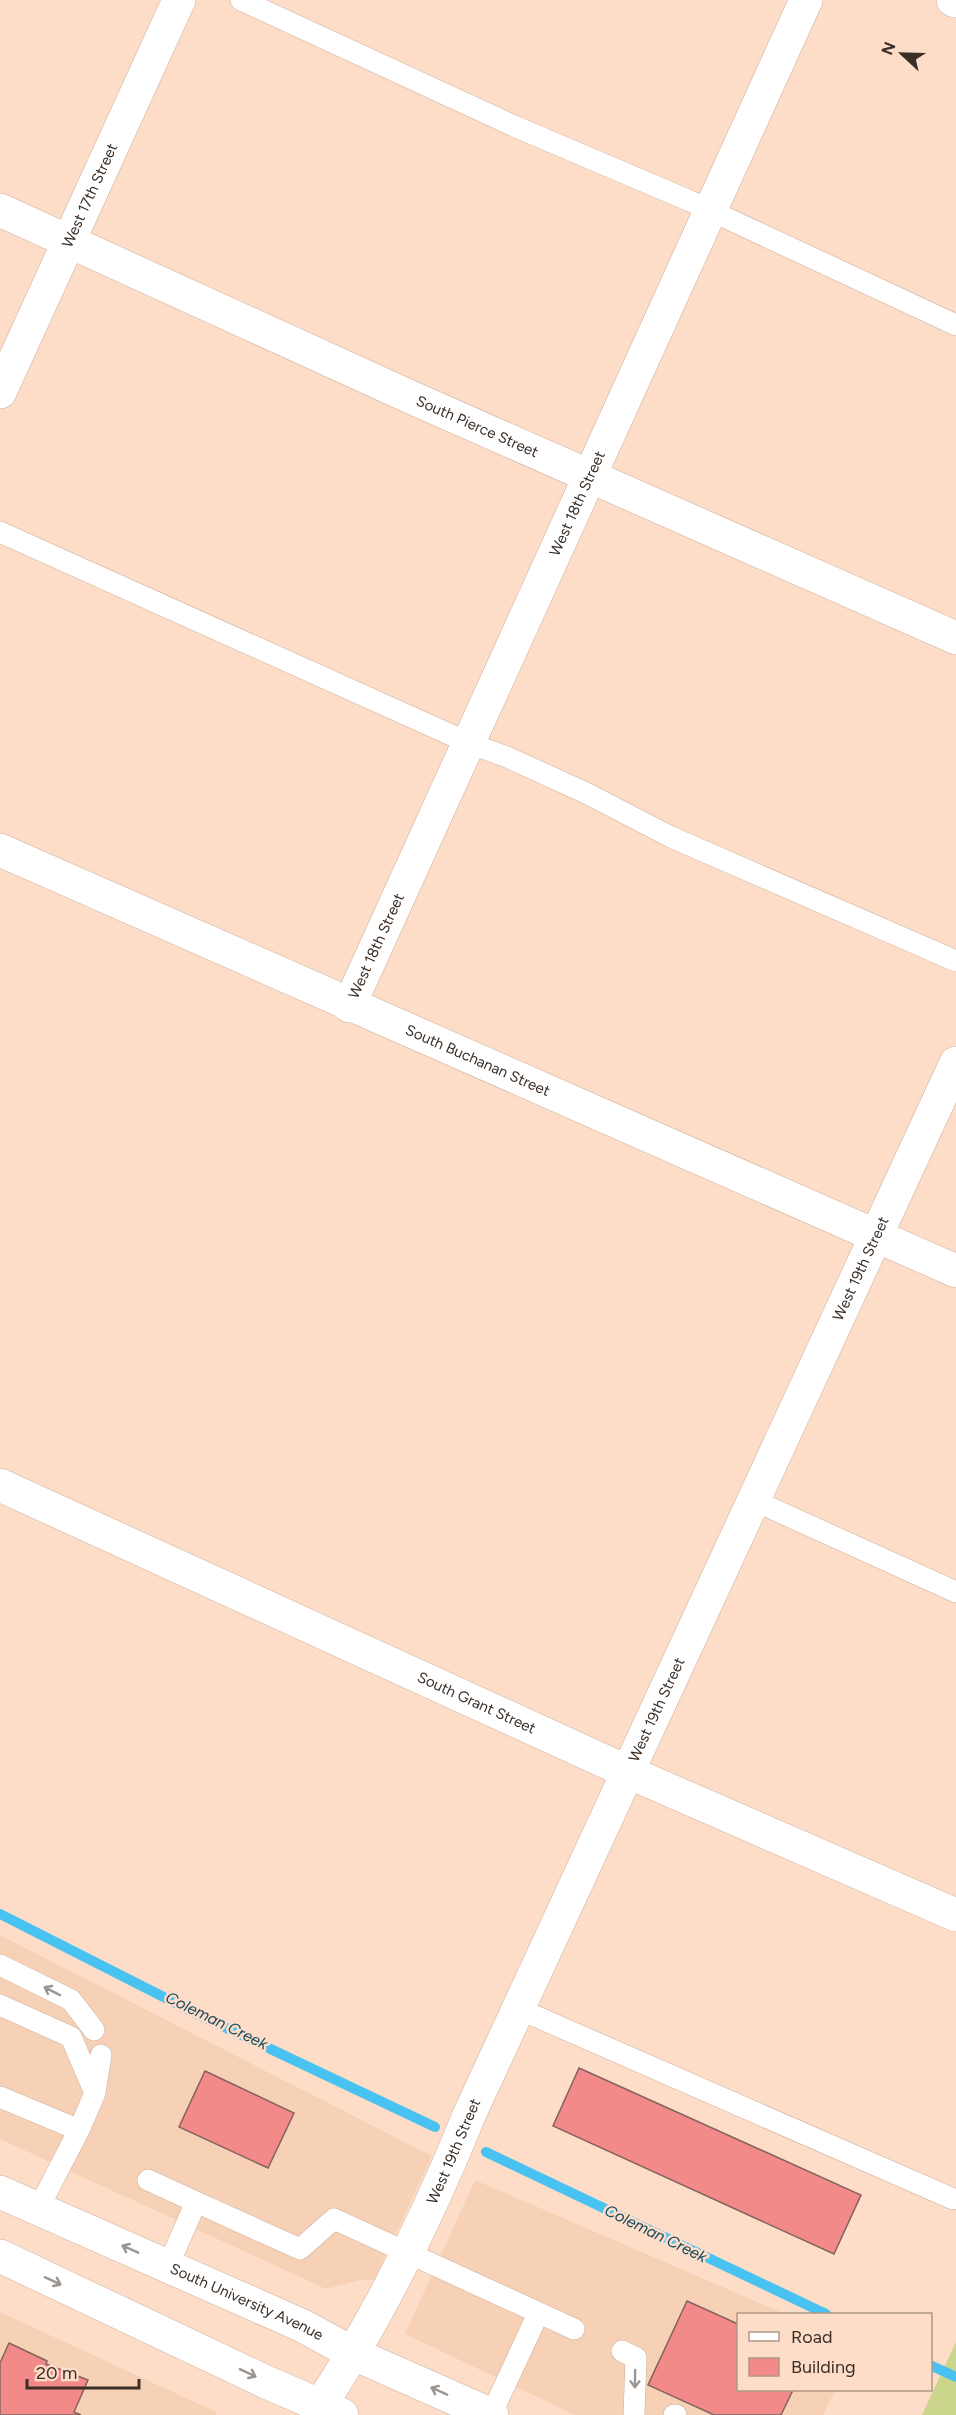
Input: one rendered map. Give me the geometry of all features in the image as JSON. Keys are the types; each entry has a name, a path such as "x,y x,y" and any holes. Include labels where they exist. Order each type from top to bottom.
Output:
{"street":[{"name":"West 17th Street","path":"0,392 178,0"},
{"name":"West 18th Street","path":"349,1006 806,0"},
{"name":"South Pierce Street","path":"0,210 406,395 956,638"},
{"name":"South Buchanan Street","path":"0,850 956,1272"},
{"name":"West 19th Street","path":"325,2412 445,2174 470,2113 956,1063"},
{"name":"South Grant Street","path":"0,1485 628,1772 956,1915"},
{"name":"South University Avenue","path":"0,2192 303,2326 354,2354 492,2415"},
{"path":"1,2260 325,2412"}],"lane":[{"path":"241,0 514,126 690,201 956,325"},
{"path":"0,532 469,743 507,757 586,793 671,837 956,962"},
{"path":"753,1500 956,1592"},
{"path":"0,1965 71,2000 94,2030"},
{"path":"0,2005 71,2037 95,2093"},
{"path":"519,2009 953,2199"},
{"path":"38,2209 79,2130 95,2093 102,2055"},
{"path":"0,2097 79,2130"},
{"path":"148,2180 300,2249 334,2219 574,2329"},
{"path":"168,2266 196,2202"},
{"path":"492,2415 538,2314"},
{"path":"622,2351 636,2358 634,2415"}],"shaded area":[{"path":"0,1935 432,2156 374,2280 361,2280 326,2289 0,2139"},
{"path":"475,2180 783,2313 737,2313 737,2391 835,2391 823,2415 575,2415 405,2334"},
{"path":"0,2312 216,2412 217,2415 0,2415"}],"green space":[{"path":"956,2342 956,2415 922,2415 955,2344"}],"building":[{"path":"579,2068 861,2195 834,2254 553,2126"},
{"path":"205,2071 294,2113 268,2168 179,2127"},
{"path":"687,2301 737,2324 737,2391 793,2391 781,2415 714,2415 648,2385"},
{"path":"9,2343 47,2361 46,2364 88,2380 74,2412 81,2415 0,2415 0,2363"}],"waterway":[{"name":"Coleman Creek","path":"0,1914 199,2015 435,2127"},
{"name":"Coleman Creek","path":"486,2152 824,2313"},
{"name":"Coleman Creek","path":"932,2366 956,2377"}]}
